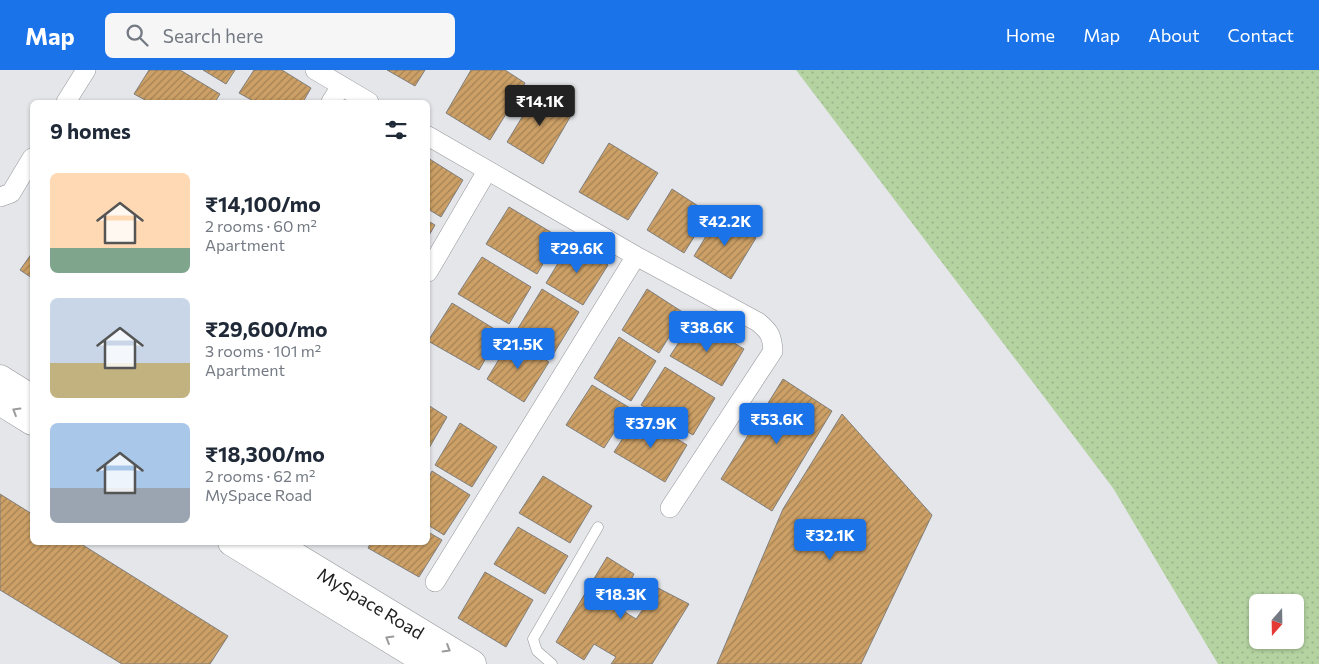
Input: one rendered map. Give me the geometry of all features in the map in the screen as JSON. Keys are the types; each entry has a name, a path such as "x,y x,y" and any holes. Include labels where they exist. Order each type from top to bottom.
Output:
{"street":[{"path":"67,100 86,70"},
{"path":"315,70 366,100"},
{"path":"332,100 341,86"},
{"path":"430,137 636,256 758,322 770,331 773,351 670,508"},
{"path":"0,197 11,193 30,161"},
{"path":"430,269 487,171"},
{"path":"435,582 636,256"},
{"path":"0,379 30,398"},
{"path":"0,401 30,420"},
{"name":"MySpace Road","path":"237,545 427,663"},
{"name":"MySpace Road","path":"276,545 472,664"}],"lane":[{"path":"552,664 537,651 533,639 598,527"}],"green space":[{"path":"796,70 1319,70 1319,664 1218,664 1113,488"}],"building":[{"path":"149,70 180,70 220,94 216,100 145,100 134,94"},
{"path":"203,70 235,70 226,84"},
{"path":"254,70 282,70 311,88 304,100 251,100 239,93"},
{"path":"387,70 425,70 415,86"},
{"path":"471,70 505,70 525,83 490,140 446,113"},
{"path":"538,91 573,112 543,164 507,142"},
{"path":"609,143 658,173 628,220 579,192"},
{"path":"430,159 463,180 441,217 430,210"},
{"path":"672,189 709,213 684,253 647,230"},
{"path":"509,207 559,237 537,274 486,244"},
{"path":"719,215 756,238 731,279 694,256"},
{"path":"430,222 435,225 430,234"},
{"path":"571,242 608,265 583,305 546,283"},
{"path":"30,256 30,277 20,270"},
{"path":"482,257 531,287 509,324 458,294"},
{"path":"542,289 579,312 554,353 517,330"},
{"path":"647,289 684,313 659,353 622,330"},
{"path":"452,303 501,333 479,370 430,342 430,338"},
{"path":"694,319 744,349 722,386 670,356"},
{"path":"619,337 656,361 631,401 594,378"},
{"path":"512,338 549,362 524,402 487,379"},
{"path":"665,367 715,398 693,435 641,405"},
{"path":"783,379 832,411 772,511 721,479"},
{"path":"592,385 630,408 604,448 566,425"},
{"path":"430,406 447,417 430,447"},
{"path":"842,414 932,515 861,664 717,664 783,509"},
{"path":"638,415 687,445 665,482 614,452"},
{"path":"460,423 497,447 472,487 435,465"},
{"path":"432,471 470,495 444,535 430,526 430,475"},
{"path":"543,476 592,506 570,543 519,513"},
{"path":"0,494 30,513 30,545 83,545 228,636 210,664 122,664 0,590"},
{"path":"518,527 568,556 545,594 494,564"},
{"path":"430,533 442,540 419,577 368,548 370,545 430,545"},
{"path":"607,557 634,574 617,607 636,619 658,588 689,604 652,664 611,664 616,657 594,644 584,660 556,642"},
{"path":"485,572 533,600 506,647 458,618"}]}
